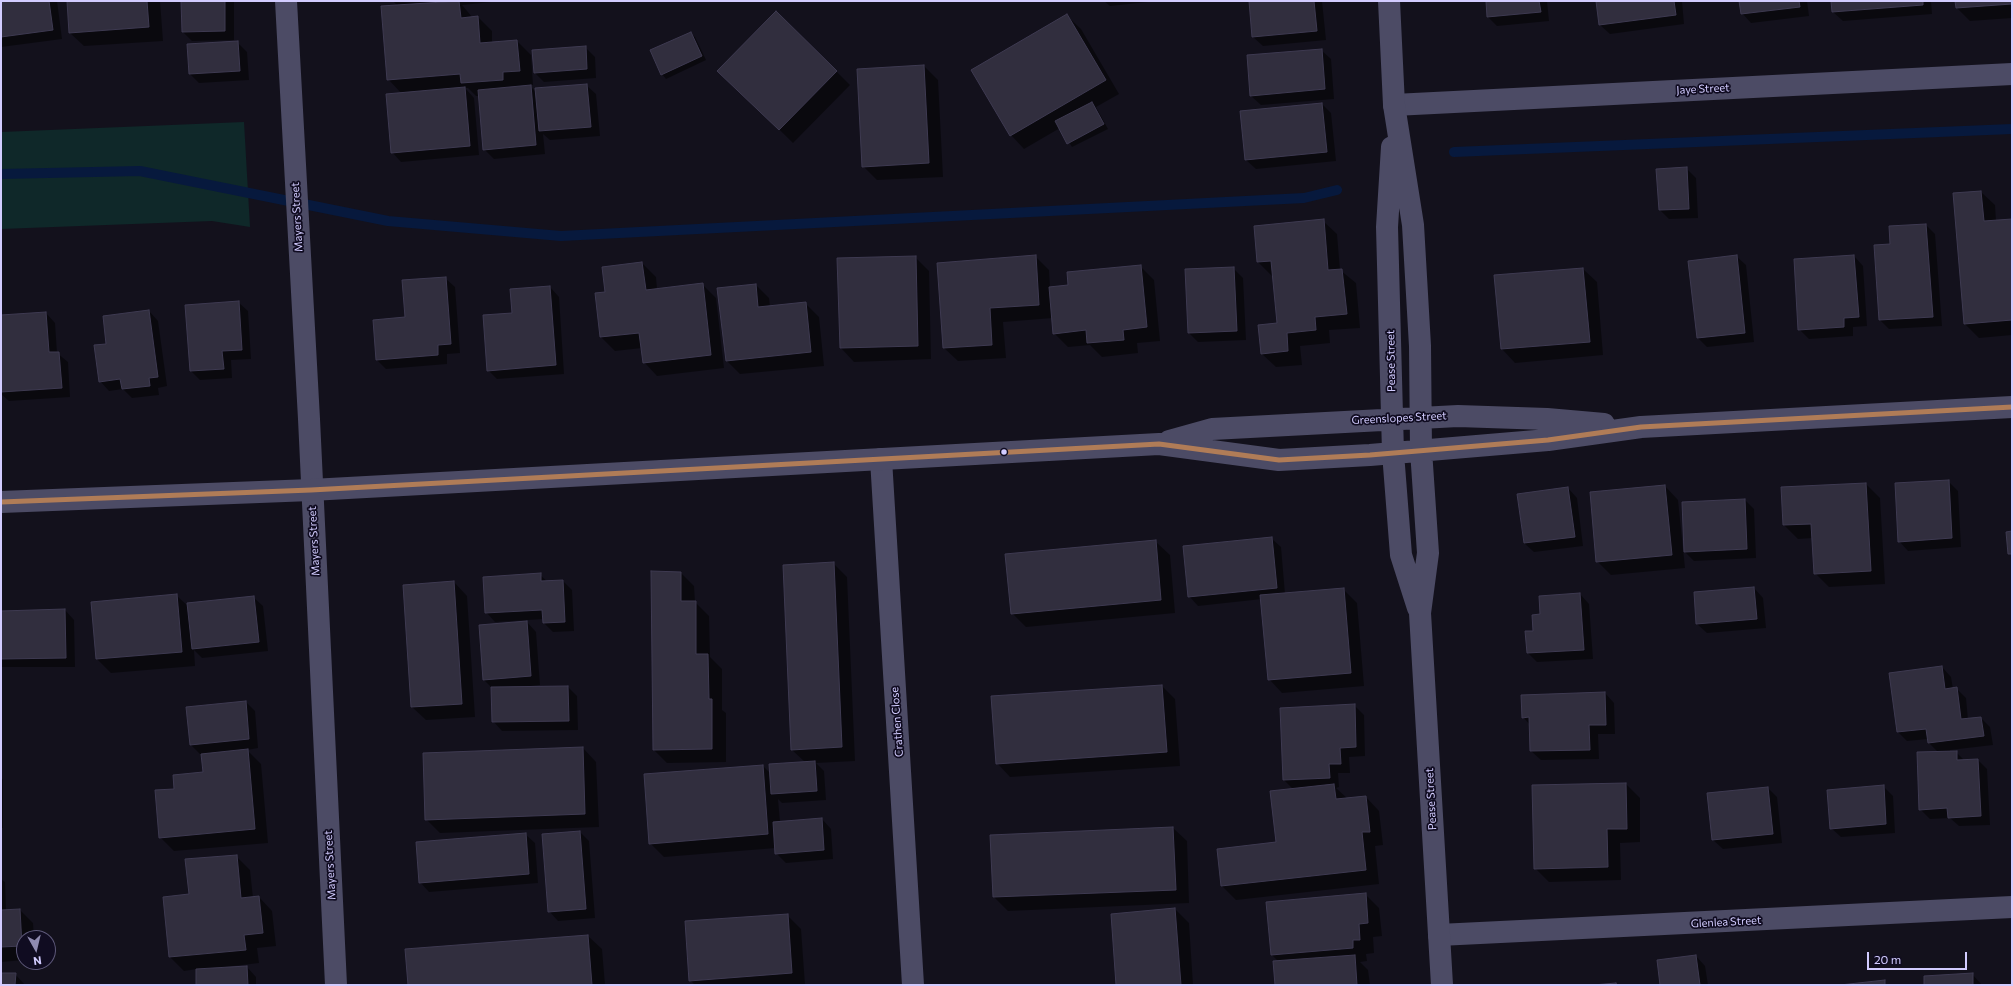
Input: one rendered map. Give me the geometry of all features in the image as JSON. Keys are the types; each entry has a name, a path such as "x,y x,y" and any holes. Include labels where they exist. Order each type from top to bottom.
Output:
{"street":[{"name":"Mayers Street","path":"286,1 336,985"},
{"name":"Pease Street","path":"1389,1 1394,105 1387,227 1393,453 1401,555 1420,613"},
{"name":"Jaye Street","path":"1394,105 2012,74"},
{"name":"Pease Street","path":"1394,105 1413,225 1420,346 1422,417 1421,450 1428,553 1420,613 1442,985"},
{"name":"Greenslopes Street","path":"1,502 311,490 1159,444 1279,460 1393,453 1548,440 1641,427 2012,408"},
{"name":"Greenslopes Street","path":"1159,444 1212,429 1392,418 1458,416 1547,419 1641,427"},
{"name":"Crathen Close","path":"881,459 913,985"},
{"name":"Glenlea Street","path":"1439,935 2012,908"}],"green space":[{"path":"244,122 250,227 212,221 1,229 1,132"}],"building":[{"path":"1,1 49,1 53,30 1,37"},
{"path":"67,1 147,1 149,27 69,33"},
{"path":"181,1 225,1 225,31 182,32"},
{"path":"459,1 461,18 478,16 480,43 517,40 520,71 503,72 503,80 461,83 460,74 387,80 381,6"},
{"path":"1249,1 1314,1 1317,31 1252,37"},
{"path":"1486,1 1539,1 1541,12 1487,17"},
{"path":"1596,1 1674,1 1676,15 1599,25"},
{"path":"1739,1 1799,1 1800,7 1741,14"},
{"path":"1831,1 1923,1 1923,5 1832,12"},
{"path":"1955,1 2012,1 2012,4 1956,8"},
{"path":"776,11 837,71 779,130 717,71"},
{"path":"1067,14 1106,80 1010,136 971,70"},
{"path":"691,32 702,56 661,75 650,50"},
{"path":"238,41 240,71 189,74 187,44"},
{"path":"586,46 587,69 534,73 532,50"},
{"path":"1322,49 1325,89 1250,96 1247,55"},
{"path":"924,65 929,163 862,167 857,69"},
{"path":"587,84 591,127 539,131 535,88"},
{"path":"531,85 536,145 483,150 478,90"},
{"path":"465,87 470,146 391,153 386,94"},
{"path":"1092,102 1104,124 1067,144 1055,121"},
{"path":"1322,103 1327,152 1245,160 1240,111"},
{"path":"1687,167 1689,209 1659,210 1656,169"},
{"path":"1981,191 1984,221 2012,219 2012,320 1964,324 1953,193"},
{"path":"1324,219 1328,270 1342,269 1347,314 1315,317 1316,330 1287,333 1288,351 1261,354 1258,325 1277,323 1271,261 1257,262 1254,226"},
{"path":"1926,224 1933,317 1879,320 1874,245 1890,244 1889,226"},
{"path":"1036,255 1039,305 990,308 992,345 943,348 937,263"},
{"path":"1737,255 1745,333 1697,338 1688,261"},
{"path":"1854,255 1859,317 1844,318 1844,327 1798,330 1794,259"},
{"path":"916,256 918,346 840,348 837,258"},
{"path":"642,262 646,290 703,283 711,355 643,363 639,333 600,337 595,293 605,292 602,267"},
{"path":"1141,265 1147,327 1123,330 1124,340 1087,343 1086,330 1053,334 1049,287 1068,285 1067,272"},
{"path":"1234,267 1237,331 1188,333 1185,269"},
{"path":"1583,268 1590,342 1501,349 1494,275"},
{"path":"446,277 451,344 438,345 438,355 376,360 373,320 405,317 402,280"},
{"path":"756,284 758,307 806,302 811,352 726,361 717,288"},
{"path":"550,286 556,365 487,371 483,315 512,313 510,289"},
{"path":"239,301 242,350 222,351 224,369 190,371 185,305"},
{"path":"149,310 158,377 149,378 150,386 122,389 120,379 99,382 94,345 106,344 103,316"},
{"path":"46,312 49,352 59,352 62,388 1,392 1,315"},
{"path":"1949,480 1952,538 1898,542 1895,483"},
{"path":"1866,483 1871,571 1814,574 1811,524 1783,525 1781,487"},
{"path":"1665,485 1672,555 1596,562 1590,492"},
{"path":"1568,487 1575,537 1524,543 1517,494"},
{"path":"1745,499 1747,549 1684,552 1682,502"},
{"path":"2012,531 2012,554 2008,554 2006,532"},
{"path":"1272,537 1277,588 1188,597 1183,546"},
{"path":"1156,540 1161,600 1011,614 1005,554"},
{"path":"834,562 842,747 791,750 783,565"},
{"path":"651,571 681,572 681,601 696,601 696,654 708,654 709,699 712,699 712,749 653,750"},
{"path":"541,573 541,581 563,580 565,622 543,623 542,610 485,613 483,577"},
{"path":"454,581 462,704 411,707 403,585"},
{"path":"1754,587 1757,619 1696,624 1694,592"},
{"path":"1344,588 1351,673 1268,680 1260,595"},
{"path":"1580,593 1584,650 1527,653 1525,631 1533,631 1532,615 1540,614 1539,596"},
{"path":"177,594 182,652 96,659 91,602"},
{"path":"254,596 259,642 192,649 187,603"},
{"path":"65,609 66,658 1,659 1,611"},
{"path":"527,621 531,676 483,680 479,625"},
{"path":"1942,666 1945,689 1957,687 1961,719 1981,717 1984,736 1928,743 1926,729 1897,732 1889,673"},
{"path":"1162,685 1167,752 996,764 991,696"},
{"path":"568,686 569,721 492,722 491,687"},
{"path":"1605,692 1606,725 1589,725 1590,750 1530,751 1529,717 1522,718 1521,695"},
{"path":"246,701 249,739 190,745 186,707"},
{"path":"1355,704 1356,747 1340,748 1341,764 1329,764 1330,778 1283,780 1280,708"},
{"path":"583,747 585,814 425,820 423,753"},
{"path":"248,749 255,829 159,838 155,790 174,789 173,775 203,772 201,754"},
{"path":"1957,751 1957,760 1978,759 1981,816 1948,818 1947,808 1919,810 1917,752"},
{"path":"815,761 817,791 771,794 769,764"},
{"path":"763,765 768,834 649,844 644,774"},
{"path":"1626,783 1627,829 1607,829 1608,867 1534,869 1532,785"},
{"path":"1334,784 1336,799 1366,796 1370,832 1362,832 1366,870 1221,886 1217,849 1276,842 1270,791"},
{"path":"1884,785 1886,824 1830,829 1827,790"},
{"path":"1768,787 1773,834 1712,840 1707,793"},
{"path":"822,818 824,850 775,854 773,822"},
{"path":"1173,827 1176,890 993,897 990,835"},
{"path":"580,831 586,909 548,912 542,834"},
{"path":"526,833 529,874 419,883 416,842"},
{"path":"237,855 241,898 259,896 263,933 244,935 246,950 169,957 163,897 189,894 185,859"},
{"path":"1366,893 1368,923 1359,924 1360,940 1353,940 1353,948 1271,955 1266,902"},
{"path":"1175,908 1181,985 1116,985 1111,914"},
{"path":"20,909 21,930 16,930 16,946 1,947 1,910"},
{"path":"788,914 792,973 689,981 685,921"},
{"path":"588,935 592,985 408,985 405,949"},
{"path":"1355,955 1357,985 1275,985 1273,961"},
{"path":"1696,955 1700,985 1660,985 1657,960"},
{"path":"247,966 248,985 196,985 196,969"},
{"path":"1,973 16,973 15,985 1,985"},
{"path":"1973,973 1973,985 1924,985 1924,976"},
{"path":"1885,980 1885,985 1840,985"},
{"path":"1616,983 1617,985 1593,985"}],"waterway":[{"path":"1454,152 2012,129"},
{"path":"1,174 140,171 388,221 561,236 1304,198 1337,190"}],"transit line":[{"path":"1,502 311,490 1159,444 1279,460 1370,455 1548,440 1641,427 2012,407"}]}
